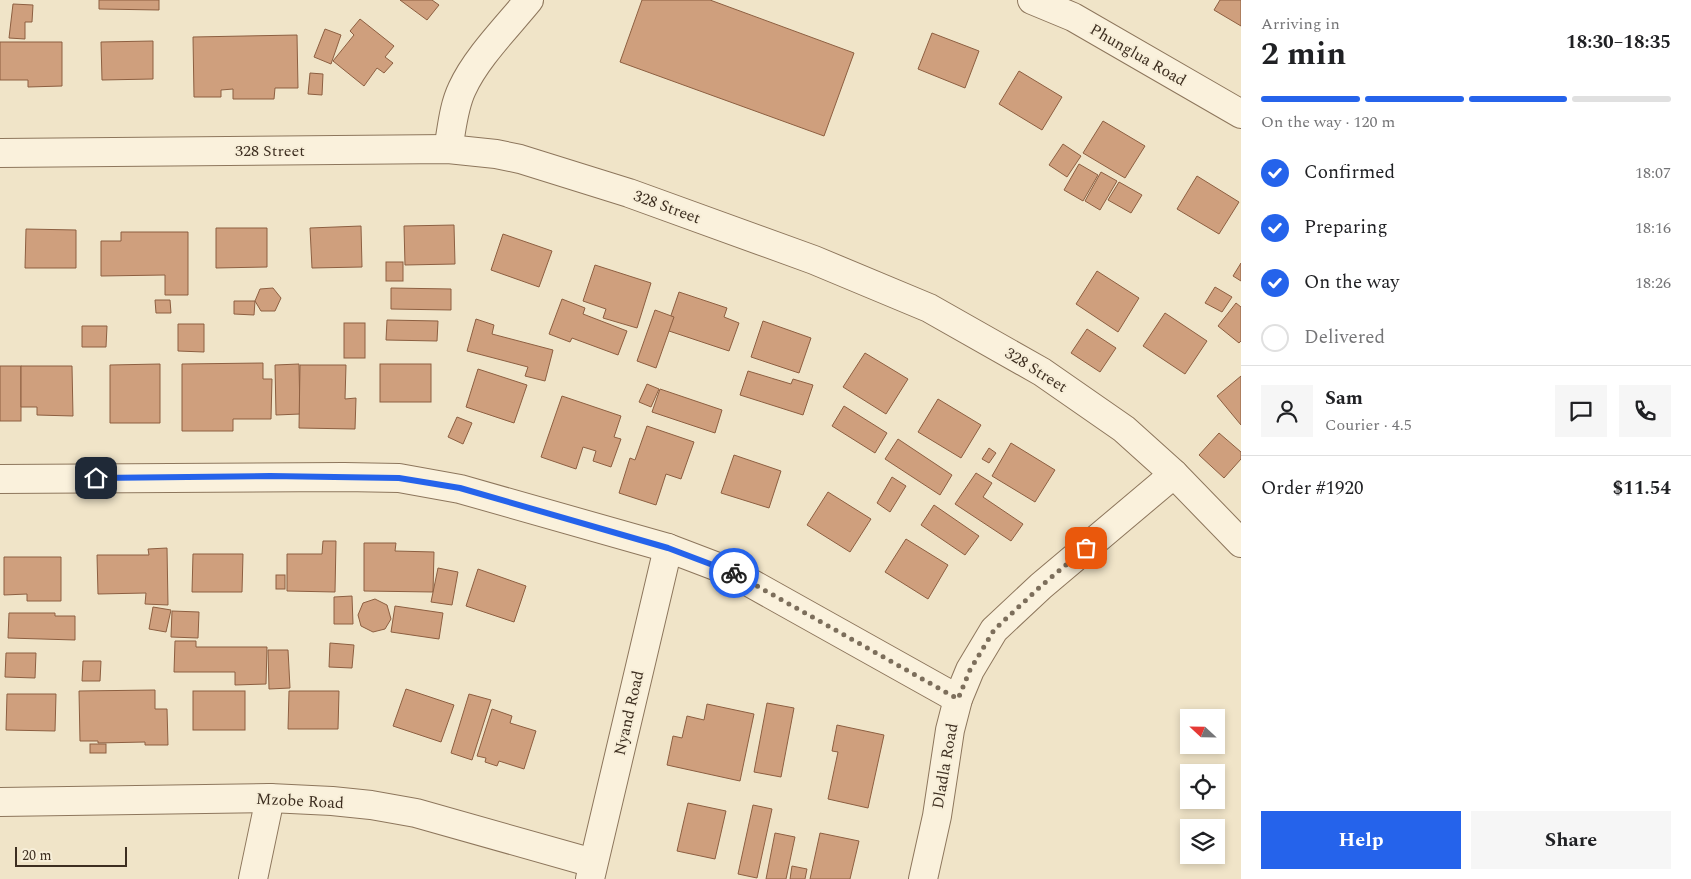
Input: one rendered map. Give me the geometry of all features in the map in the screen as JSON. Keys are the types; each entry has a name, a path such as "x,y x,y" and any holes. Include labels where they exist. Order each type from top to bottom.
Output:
{"street":[{"path":"448,149 461,90 472,70 529,0"},
{"name":"Phunglua Road","path":"1032,0 1073,17 1241,114"},
{"name":"328 Street","path":"0,153 448,149 496,154 520,159 629,193 814,260 929,308 1042,372 1124,429 1174,474 1241,543"},
{"name":"Dladla Road","path":"924,879 937,816 950,730 958,699 970,670 994,630 1041,586 1174,474"},
{"path":"0,479 270,476 399,478 460,488 668,548 731,572 958,699"},
{"name":"Nyand Road","path":"592,871 668,548"},
{"path":"252,879 270,798"},
{"name":"Mzobe Road","path":"0,802 270,798 351,803 416,813 592,871"}],"building":[{"path":"99,0 159,0 159,10 99,9"},
{"path":"400,0 432,0 439,5 427,20"},
{"path":"642,0 710,0 854,53 824,136 620,62"},
{"path":"1220,0 1241,0 1241,26 1214,10"},
{"path":"13,4 33,5 32,22 25,22 25,39 9,38"},
{"path":"360,19 394,46 385,57 393,63 384,73 377,68 364,86 333,61 354,35 350,31"},
{"path":"325,29 341,35 331,64 314,57"},
{"path":"932,33 979,51 965,88 918,69"},
{"path":"297,35 298,88 275,88 274,99 233,99 233,89 221,90 221,97 194,97 193,37"},
{"path":"153,41 153,79 102,80 101,42"},
{"path":"0,42 62,42 62,86 28,87 28,80 0,80"},
{"path":"1019,71 1062,97 1042,130 999,104"},
{"path":"310,73 323,74 322,95 308,94"},
{"path":"1103,121 1145,146 1125,178 1083,153"},
{"path":"1063,144 1081,156 1067,177 1049,165"},
{"path":"1079,164 1098,175 1083,201 1064,190"},
{"path":"1101,172 1117,181 1100,210 1085,201"},
{"path":"1197,176 1239,202 1219,234 1177,209"},
{"path":"1119,182 1142,195 1131,213 1108,200"},
{"path":"454,225 455,264 405,265 404,226"},
{"path":"361,226 362,267 312,268 310,228"},
{"path":"216,228 267,228 267,267 216,268"},
{"path":"26,229 76,230 76,268 25,268"},
{"path":"121,232 188,232 188,295 165,295 165,275 101,276 101,241 121,241"},
{"path":"503,234 552,251 539,287 491,270"},
{"path":"386,262 403,262 403,281 386,281"},
{"path":"1241,263 1241,281 1233,276"},
{"path":"595,265 651,283 637,328 603,318 606,309 583,301"},
{"path":"1097,271 1139,298 1118,332 1076,304"},
{"path":"1215,287 1232,297 1222,312 1205,303"},
{"path":"273,288 281,298 275,311 261,311 255,301 260,289"},
{"path":"391,288 451,289 451,310 391,309"},
{"path":"679,292 727,308 724,317 739,323 729,351 666,330"},
{"path":"562,299 585,308 583,314 627,331 618,355 572,338 570,342 549,334"},
{"path":"155,300 170,300 171,313 156,313"},
{"path":"234,301 255,301 254,315 234,314"},
{"path":"1236,303 1241,307 1241,341 1239,343 1218,326"},
{"path":"655,310 674,317 656,368 637,361"},
{"path":"1165,313 1207,341 1185,374 1143,346"},
{"path":"476,319 494,325 492,334 553,350 545,381 525,376 528,367 467,351"},
{"path":"387,320 438,321 437,341 386,340"},
{"path":"763,321 811,338 799,373 751,357"},
{"path":"344,323 365,323 365,358 344,358"},
{"path":"178,324 204,324 204,352 178,351"},
{"path":"82,326 107,326 106,347 82,347"},
{"path":"1087,329 1116,348 1100,372 1071,353"},
{"path":"865,353 908,379 886,414 843,387"},
{"path":"263,363 263,379 272,379 271,419 233,419 233,431 182,431 182,364"},
{"path":"160,364 160,423 110,423 110,365"},
{"path":"299,364 300,414 276,415 275,365"},
{"path":"380,364 431,364 431,402 380,402"},
{"path":"300,365 346,365 345,399 356,398 355,429 299,428"},
{"path":"0,366 21,366 21,421 0,421"},
{"path":"21,366 72,366 73,416 37,415 37,407 21,407"},
{"path":"478,369 527,385 514,423 466,407"},
{"path":"748,371 791,384 793,379 813,385 803,415 740,395"},
{"path":"1241,376 1241,425 1217,396"},
{"path":"647,384 659,389 651,407 639,402"},
{"path":"660,389 722,410 715,433 652,412"},
{"path":"562,396 621,416 614,437 621,439 611,467 593,461 596,451 583,447 576,469 541,457"},
{"path":"938,399 981,425 961,458 918,432"},
{"path":"844,406 887,433 875,453 832,426"},
{"path":"457,417 472,423 463,444 448,437"},
{"path":"647,426 694,442 681,479 666,474 656,505 619,493 630,458 635,460"},
{"path":"1219,433 1241,452 1241,459 1224,478 1199,455"},
{"path":"898,439 952,475 940,495 885,459"},
{"path":"1011,443 1055,470 1035,502 992,476"},
{"path":"989,448 996,453 989,463 982,459"},
{"path":"734,455 781,471 769,508 721,493"},
{"path":"976,473 992,483 983,497 1023,524 1011,541 955,504"},
{"path":"892,477 906,486 890,512 877,503"},
{"path":"828,492 871,519 850,552 807,525"},
{"path":"934,505 979,536 965,555 921,525"},
{"path":"906,539 948,565 928,599 885,572"},
{"path":"323,541 336,541 335,592 287,591 287,554 322,554"},
{"path":"364,543 396,543 395,551 434,552 433,592 364,591"},
{"path":"167,548 168,605 145,604 146,593 98,594 97,555 149,555 148,549"},
{"path":"193,554 243,554 242,592 192,592"},
{"path":"4,557 61,557 61,601 27,601 27,594 4,595"},
{"path":"438,568 458,572 452,605 431,602"},
{"path":"478,569 526,586 514,622 466,606"},
{"path":"276,575 285,575 285,589 276,589"},
{"path":"352,596 353,624 334,624 334,597"},
{"path":"375,599 387,605 391,619 385,629 373,632 361,626 358,615 363,603"},
{"path":"395,606 443,613 439,639 391,632"},
{"path":"153,607 171,610 166,632 149,629"},
{"path":"172,611 199,612 198,638 171,637"},
{"path":"9,613 55,613 55,616 75,616 75,640 8,638"},
{"path":"175,641 196,641 196,647 267,647 266,684 235,685 235,672 174,672"},
{"path":"330,643 354,645 352,668 329,667"},
{"path":"268,650 288,650 290,688 269,689"},
{"path":"6,653 36,653 35,678 5,677"},
{"path":"83,661 101,661 100,681 82,681"},
{"path":"406,689 454,705 441,742 393,726"},
{"path":"155,690 155,709 167,709 168,745 145,745 145,742 98,743 98,741 80,741 79,691"},
{"path":"193,691 245,691 245,730 193,730"},
{"path":"289,691 339,691 338,729 288,729"},
{"path":"7,694 56,694 55,731 6,730"},
{"path":"469,694 491,700 472,760 451,753"},
{"path":"767,703 794,708 781,777 754,772"},
{"path":"707,704 754,714 740,781 667,765 673,736 682,738 687,716 704,720"},
{"path":"492,709 512,716 510,723 536,731 524,769 499,761 497,766 485,762 486,758 477,756"},
{"path":"837,725 884,735 868,808 828,799 838,752 832,751"},
{"path":"90,744 106,744 106,753 90,753"},
{"path":"688,803 726,811 715,859 677,851"},
{"path":"753,805 772,809 757,878 738,874"},
{"path":"775,833 795,837 786,879 766,879"},
{"path":"820,833 859,841 850,879 810,879"},
{"path":"792,866 807,869 805,879 790,879"}],"way so far":[{"path":"734,573 958,699 970,670 994,630 1041,586 1086,548"}],"route":[{"path":"96,478 270,476 399,478 460,488 668,548 734,573"}]}
